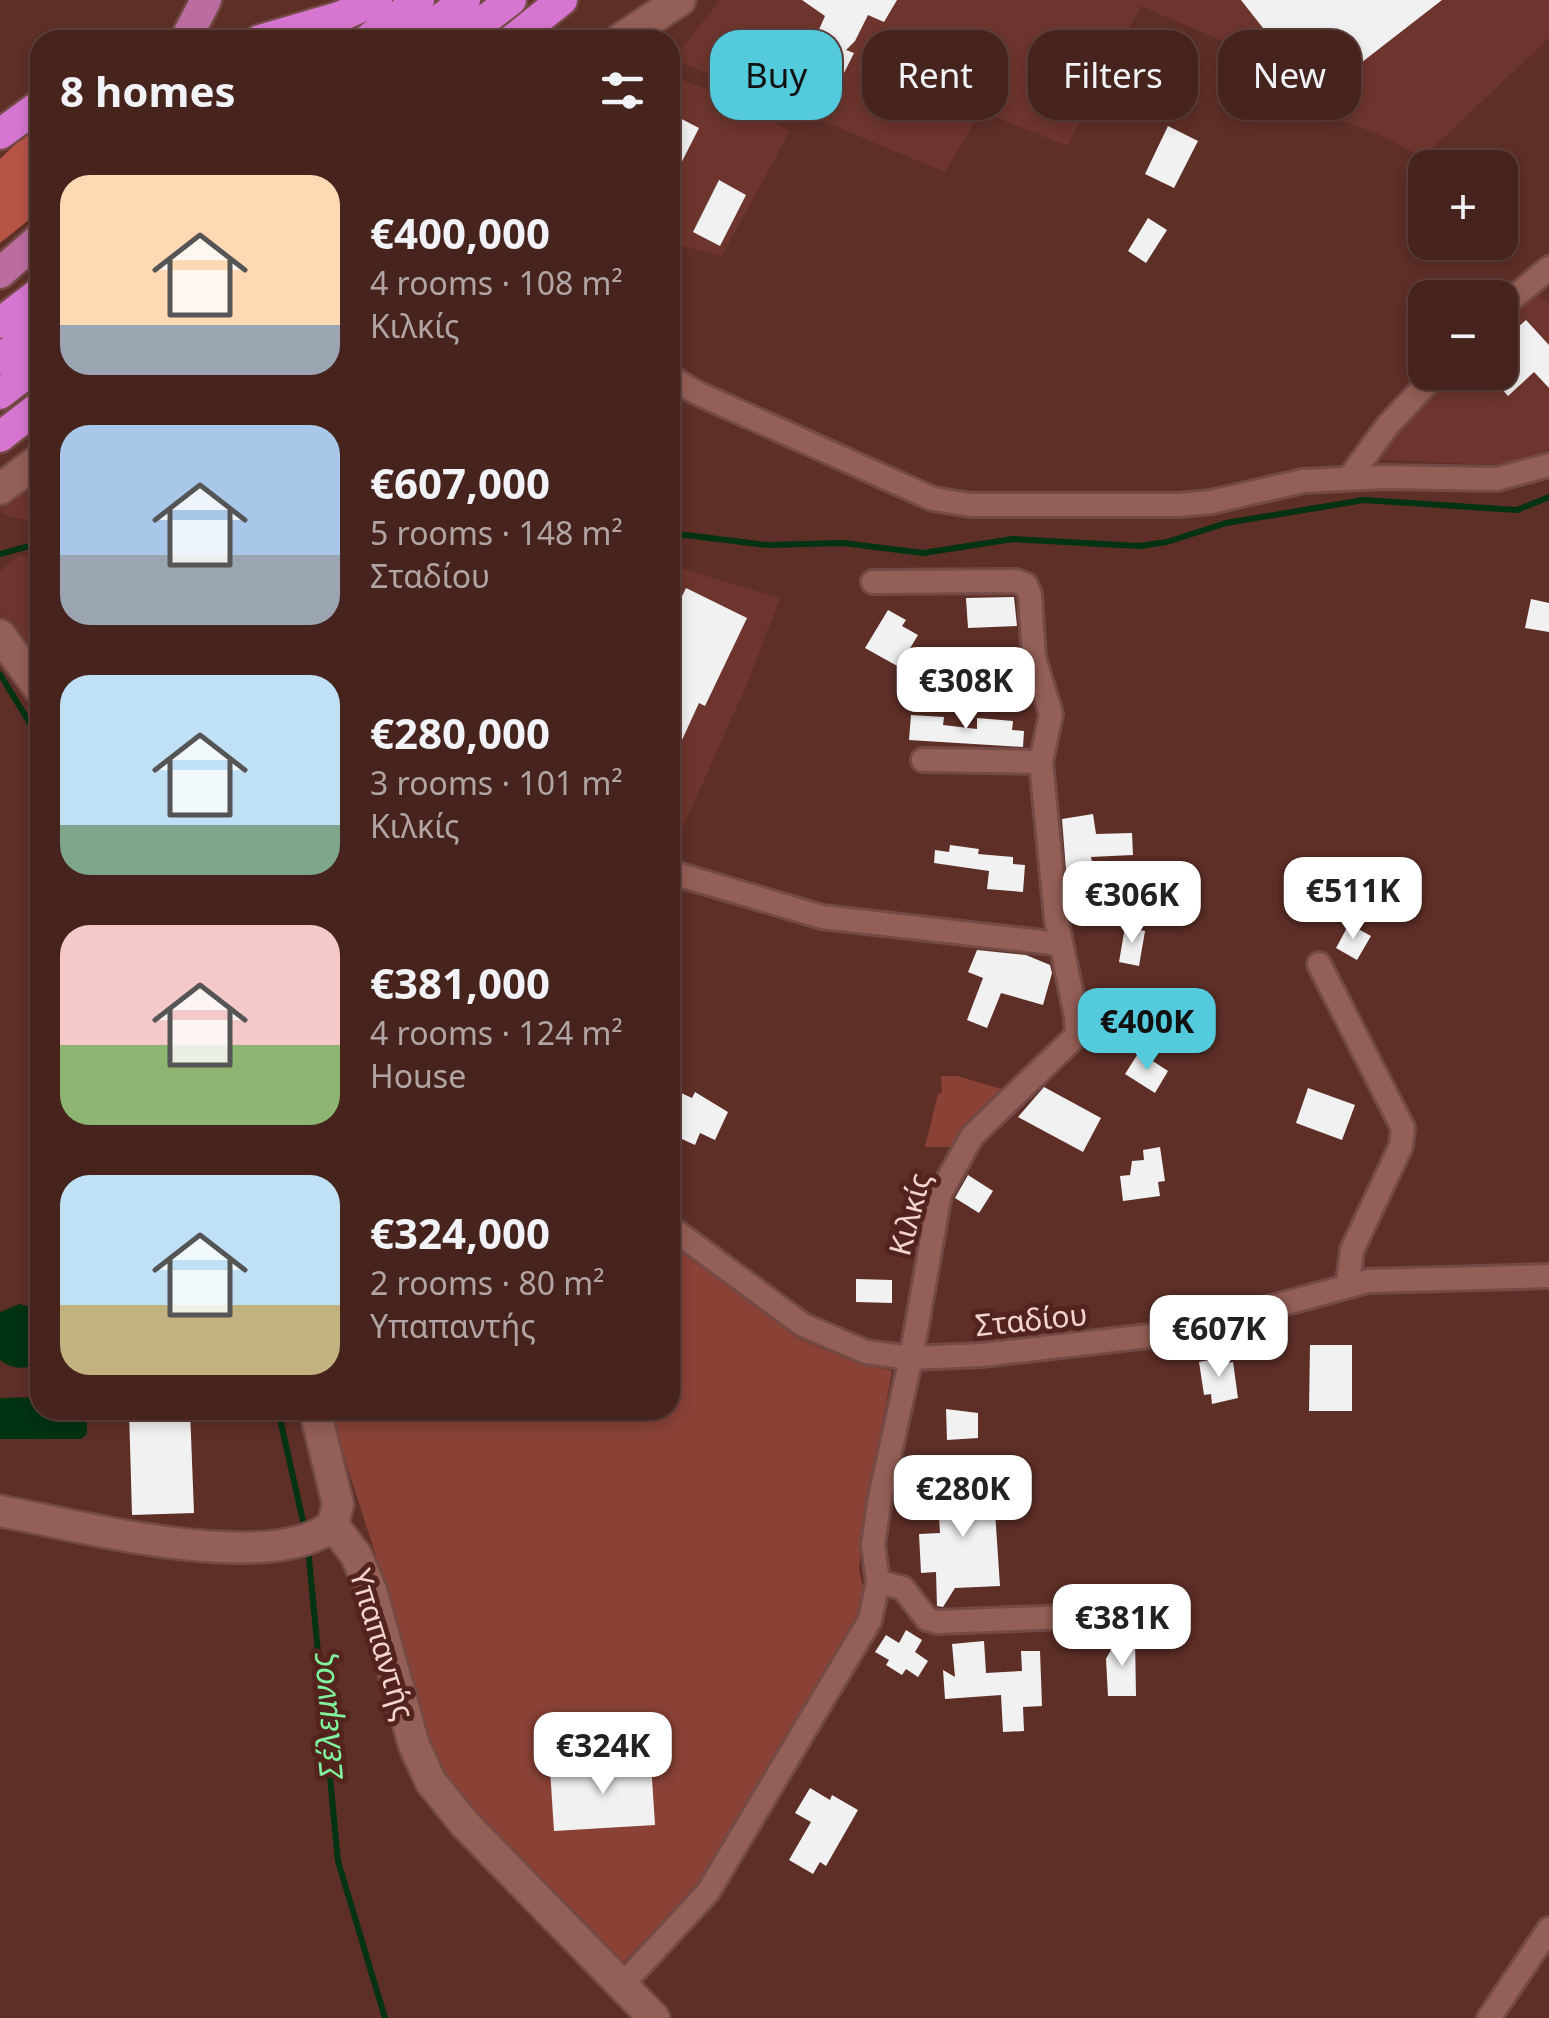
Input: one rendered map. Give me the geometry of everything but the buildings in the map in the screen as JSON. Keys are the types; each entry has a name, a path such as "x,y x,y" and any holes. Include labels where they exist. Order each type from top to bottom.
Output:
{"highway":[{"path":"294,30 377,0"},
{"path":"379,30 419,0"},
{"path":"426,30 465,0"},
{"path":"472,30 511,0"},
{"path":"524,30 562,0"},
{"path":"0,134 30,112"},
{"path":"0,323 30,300"},
{"path":"0,358 30,336"},
{"path":"0,394 30,371"}],"main road":[{"path":"190,30 206,0"},
{"path":"0,273 30,247"}],"street":[{"path":"634,30 680,0"},
{"path":"1518,294 1549,268"},
{"path":"680,383 810,446 944,501 971,505 1179,505 1232,498 1288,483 1350,477 1497,479 1549,465"},
{"path":"1350,477 1421,390"},
{"path":"5,485 30,467"},
{"name":"Κιλκίς","path":"622,1985 708,1892 870,1620 878,1582 873,1546 880,1497 910,1358 934,1214 950,1172 983,1124 1077,1036 1078,1022 1060,944 1041,762 1051,714 1034,658 1026,585 1016,581 874,582"},
{"path":"0,635 30,676"},
{"path":"924,760 1041,762"},
{"path":"680,875 822,916 1060,944"},
{"path":"1319,964 1403,1128 1401,1146 1352,1250 1348,1284"},
{"name":"Σταδίου","path":"680,1234 803,1325 866,1352 910,1358 1174,1333 1348,1284 1390,1278 1549,1276"},
{"path":"0,1511 219,1550 261,1547 327,1530 338,1504 317,1420"},
{"name":"Υπαπαντής","path":"327,1530 356,1556 371,1590 414,1745 430,1782 464,1823 654,2018"},
{"path":"878,1582 903,1588 927,1619 936,1622 1144,1614"},
{"path":"1489,2018 1549,1929"}],"shaded area":[{"path":"720,0 1549,0 1549,38 1430,150 1409,150 1340,120 1361,120 1361,30 1218,30 1218,39 1141,6 1128,30 1028,30 1028,120 1081,120 1067,146 1003,120 1008,120 1008,30 862,30 862,120 976,120 945,172 820,120 842,120 842,30 710,30 710,74 680,62 680,50"},
{"path":"680,79 710,91 710,120 770,120 790,131 722,256 680,246"},
{"path":"30,130 30,219 0,243 0,159"},
{"path":"1530,289 1549,303 1549,450 1497,465 1371,459 1432,390 1518,390 1518,301"},
{"path":"30,484 30,520 10,517 0,508"},
{"path":"20,555 30,558 30,659 0,614 0,571"},
{"path":"680,568 780,598 749,680 680,833"},
{"path":"941,1076 957,1076 1009,1091 955,1147 925,1147 938,1094 942,1093"},
{"path":"680,1248 797,1338 852,1361 892,1371 862,1534 859,1569 866,1601 696,1886 620,1966 449,1781 425,1734 379,1565 332,1420 680,1420"},
{"path":"20,1304 30,1307 30,1366 9,1366 0,1360 0,1312"},
{"path":"30,1397 30,1420 87,1420 87,1434 81,1439 0,1439 0,1398"}],"waterway":[{"path":"680,536 766,545 843,543 923,553 1013,539 1139,546 1167,542 1226,523 1364,500 1517,510 1549,497"},
{"path":"0,554 30,546"},
{"name":"Σέλεμνος","path":"0,674 30,724"},
{"name":"Σέλεμνος","path":"280,1420 305,1530"},
{"name":"Σέλεμνος","path":"308,1548 338,1861 385,2018"}]}
